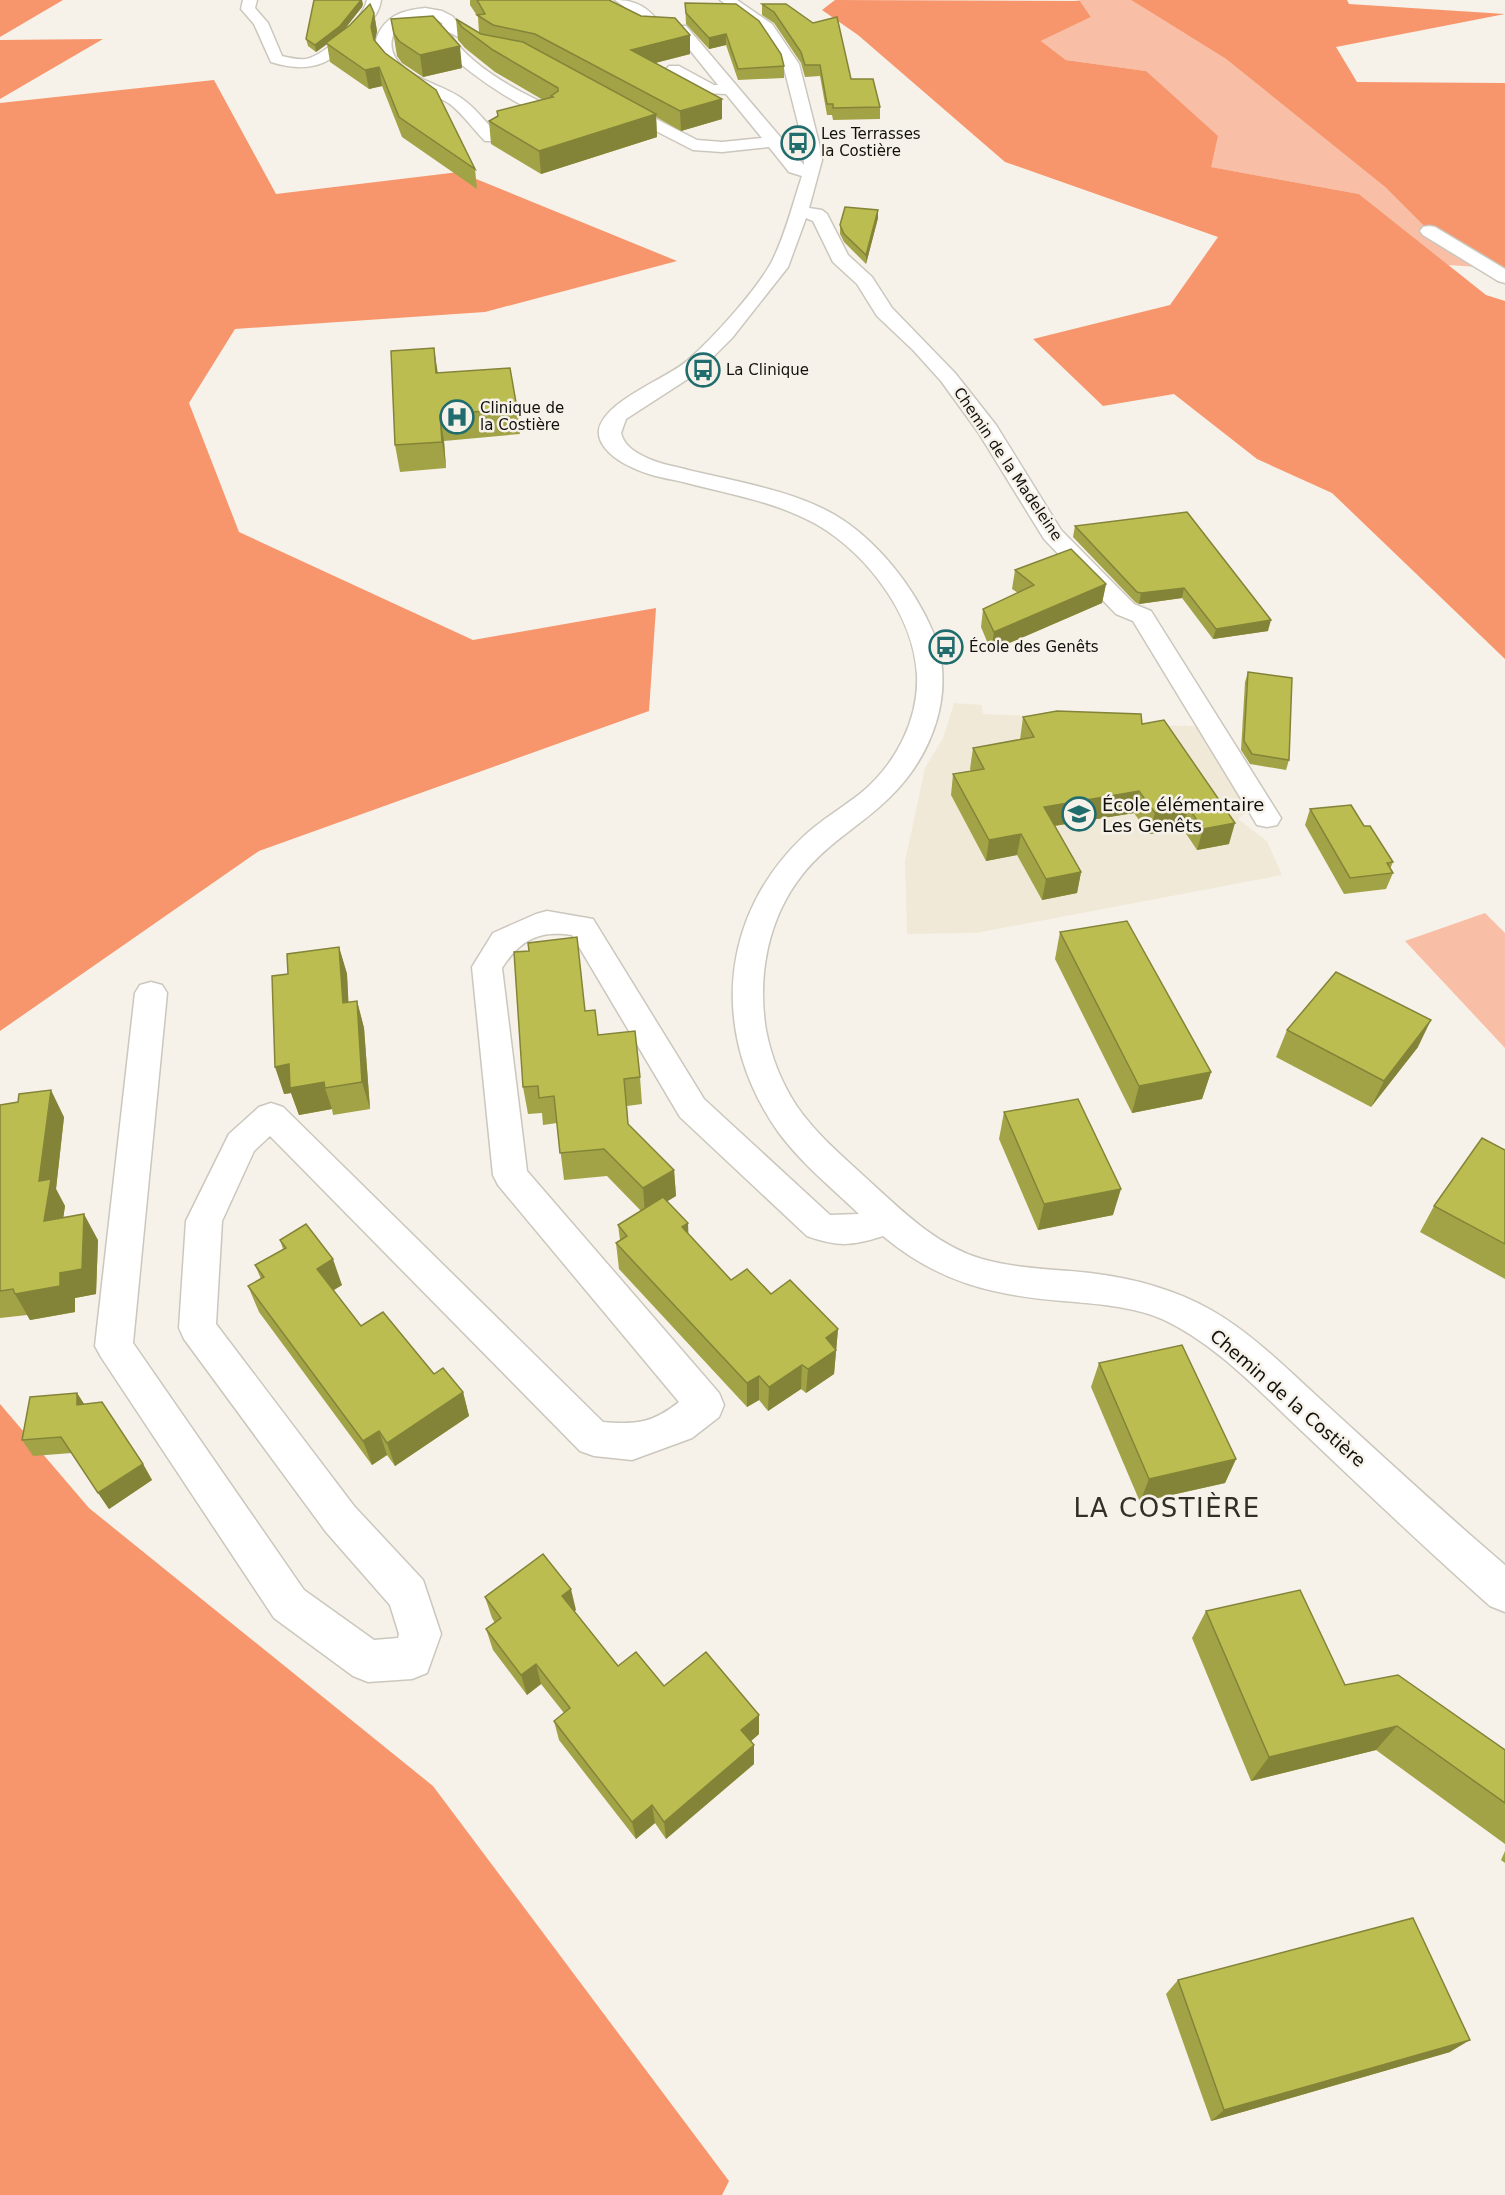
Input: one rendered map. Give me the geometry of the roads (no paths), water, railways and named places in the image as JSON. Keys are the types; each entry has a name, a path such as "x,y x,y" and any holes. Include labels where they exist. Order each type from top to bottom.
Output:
{"street":[{"path":"250,0 248,9 261,23 276,59 294,64 325,59 372,11 374,0"},
{"path":"622,0 649,18 658,31 681,29 728,89 762,126 772,142 798,170 811,174"},
{"name":"Chemin de la Costière","path":"728,0 767,27 791,64 811,143 813,160 811,174 783,260 756,295 694,366 672,383 616,417 609,429 610,437 620,451 655,468 774,499 830,521 845,532 871,558 900,595 921,630 930,665 931,689 925,719 915,742 894,775 880,791 820,837 794,864 776,888 757,928 748,968 746,995 749,1027 764,1076 794,1128 837,1173 889,1220 927,1249 972,1272 1010,1279 1120,1290 1155,1299 1202,1323 1279,1386 1505,1592"},
{"path":"491,144 471,138 460,124 458,113 462,106 396,70 384,49 385,35 393,21 410,12 434,10 450,19 454,27 489,50 510,54"},
{"path":"454,27 440,29 442,36 473,66 529,104 551,112"},
{"path":"675,69 711,90 728,89"},
{"path":"601,96 693,145 722,147 772,142"},
{"name":"Chemin de la Madeleine","path":"799,212 816,214 821,218 840,258 865,281 884,312 948,377 988,430 1052,534 1125,609 1142,616 1267,818"},
{"path":"1429,231 1505,276"},
{"path":"151,993 114,1346 289,1604 368,1661 412,1658 420,1634 408,1594 340,1519 196,1328 204,1221 241,1143 271,1116 594,1439 632,1443 678,1426 705,1405 510,1175 487,967 504,941 547,921 582,926 692,1108 819,1226 842,1232 858,1231 889,1220"}],"place":[{"name":"Les Terrasses la Costière","path":"798,143"},
{"name":"La Clinique","path":"703,370"},
{"name":"Clinique de la Costière","path":"457,417"},
{"name":"École des Genêts","path":"946,647"},
{"name":"École élémentaire Les Genêts","path":"1079,814"}],"district":[{"name":"LA COSTIÈRE","path":"1167,1508"}]}
